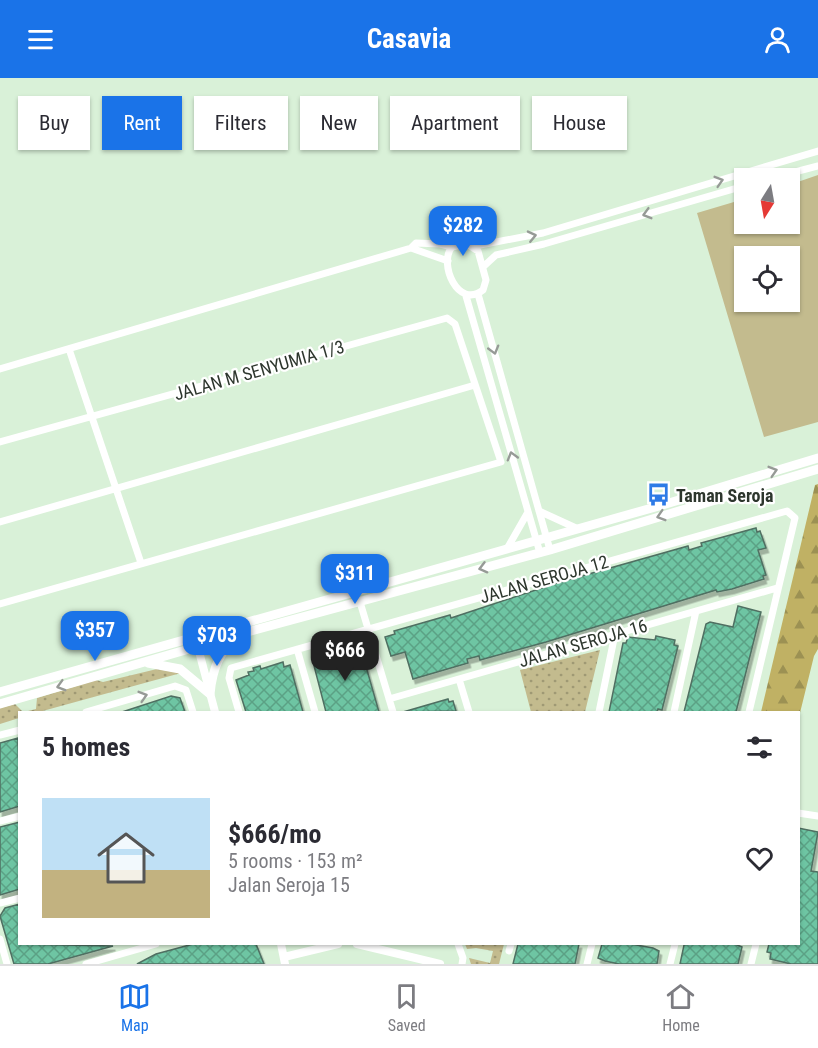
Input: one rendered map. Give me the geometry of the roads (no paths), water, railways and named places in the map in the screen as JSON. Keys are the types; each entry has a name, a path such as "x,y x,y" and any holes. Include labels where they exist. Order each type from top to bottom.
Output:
{"main road":[{"path":"0,704 142,662 197,642 508,547 818,458"},
{"path":"0,692 197,642 250,631 540,553 818,469"},
{"path":"210,694 212,678 222,653 230,643 250,631"},
{"path":"142,662 180,669 210,694"}],"street":[{"path":"0,369 425,242 452,248 466,244 493,245 543,233 818,151"},
{"path":"800,170 818,165"},
{"path":"483,267 496,255 544,244 734,189"},
{"path":"466,296 478,294 485,286 483,267 475,246"},
{"path":"411,248 447,261"},
{"path":"452,248 447,261 456,288 466,296 540,553"},
{"path":"478,294 550,550"},
{"name":"JALAN M SENYUMIA 1/3","path":"0,442 447,318 455,324 475,385"},
{"path":"69,350 141,563"},
{"path":"0,522 475,385 501,462 0,604"},
{"path":"539,511 576,528"},
{"name":"JALAN SEROJA 12","path":"239,711 229,678 231,668 787,511 795,518 777,588"},
{"path":"508,547 528,512"},
{"path":"749,711 777,588"},
{"name":"JALAN SEROJA 16","path":"389,699 777,588"},
{"path":"360,602 393,711"},
{"path":"674,711 696,611"},
{"path":"599,711 615,634"},
{"path":"197,642 215,711"},
{"path":"297,649 315,711"},
{"path":"459,679 469,711"},
{"path":"89,711 176,686 186,690 193,711"},
{"path":"0,735 18,730"},
{"path":"800,813 818,816"},
{"path":"0,821 18,816"},
{"path":"0,903 18,898"},
{"path":"0,939 7,964"},
{"path":"86,964 152,945"},
{"path":"281,945 284,960 335,945"},
{"path":"361,945 436,963"},
{"path":"458,945 463,958 462,964"},
{"path":"587,964 592,945"},
{"path":"670,964 675,945"},
{"path":"751,964 756,945"}],"place":[{"name":"Taman Seroja","path":"658,495"}]}
